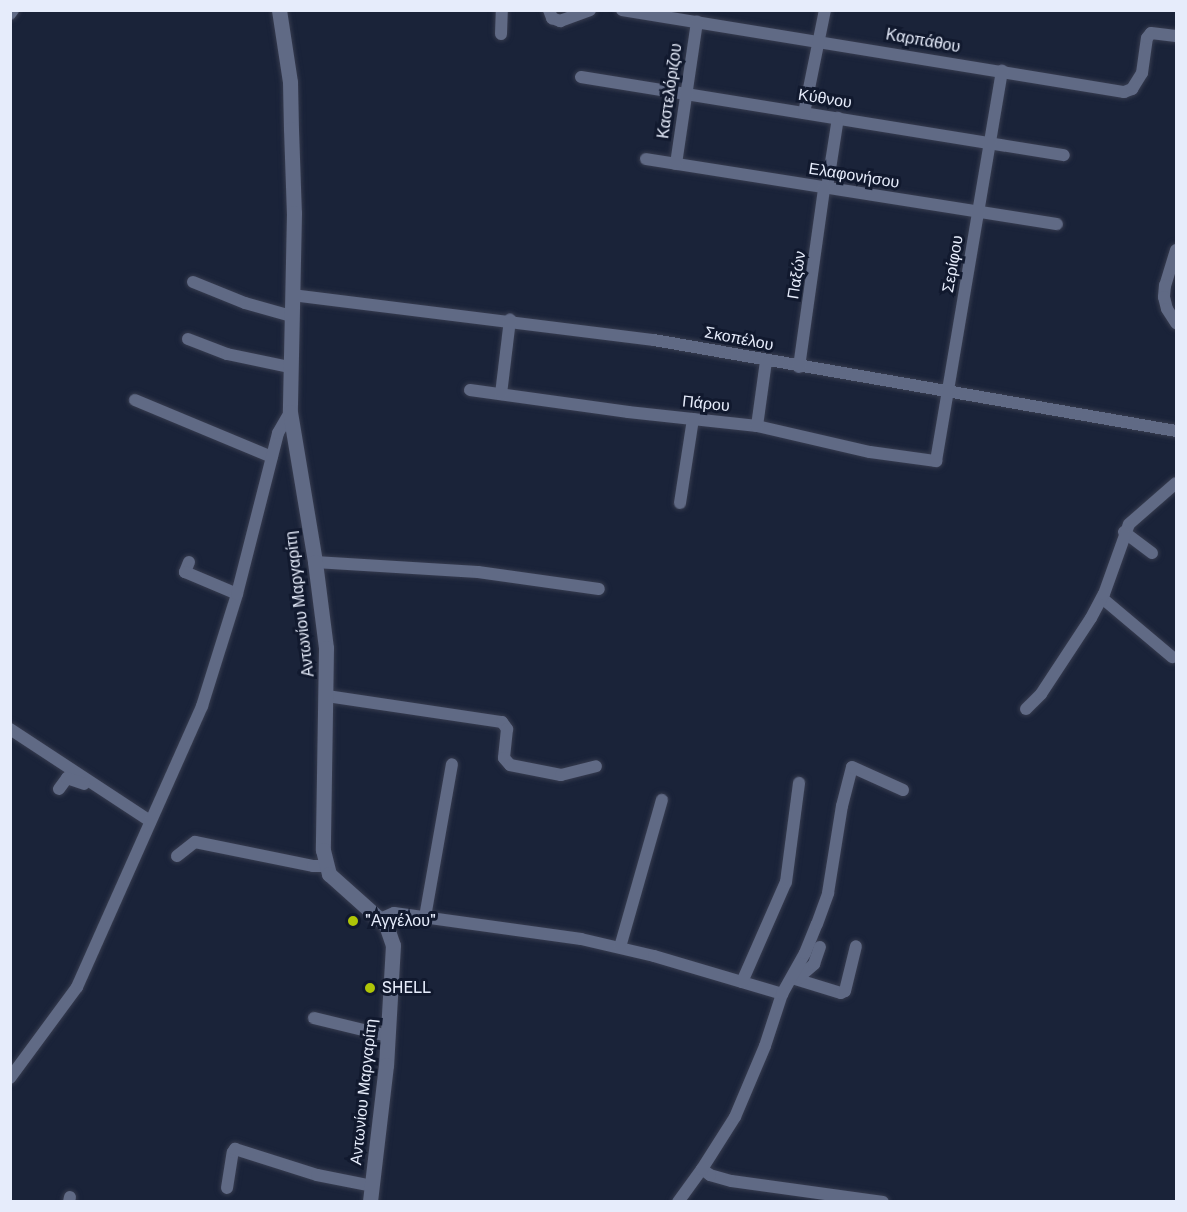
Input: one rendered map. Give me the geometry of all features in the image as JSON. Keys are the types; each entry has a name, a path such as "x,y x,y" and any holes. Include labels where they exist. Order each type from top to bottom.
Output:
{"street":[{"name":"Αντωνίου Μαργαρίτη","path":"279,10 290,82 294,213 289,367 290,412 315,562 326,648 323,842 326,866 338,885 380,919 389,929 393,945 388,1036 369,1202"},
{"path":"501,34 502,10"},
{"path":"549,10 551,17 558,21 590,10"},
{"name":"Καρπάθου","path":"622,10 1124,92 1132,88 1142,73 1147,38 1151,33 1176,36"},
{"path":"804,113 825,10"},
{"name":"Καστελόριζου","path":"676,164 697,22"},
{"name":"Σερίφου","path":"936,461 1002,72"},
{"name":"Κύθνου","path":"581,77 1064,155"},
{"name":"Παξών","path":"799,367 838,118"},
{"name":"Ελαφονήσου","path":"646,159 1057,224"},
{"path":"1176,250 1165,285 1164,297 1167,309 1176,323"},
{"path":"193,282 245,303 291,316"},
{"name":"Σκοπέλου","path":"292,295 510,320 654,340 766,362 1176,431"},
{"path":"501,394 510,320"},
{"path":"188,339 226,354 289,367"},
{"path":"757,426 766,362"},
{"name":"Πάρου","path":"470,390 757,426 870,452 936,461"},
{"path":"135,400 272,457"},
{"path":"10,1078 77,987 202,706 237,594 278,433 290,412"},
{"path":"680,503 693,419"},
{"path":"1026,709 1041,694 1102,598 1124,532 1139,514 1176,483"},
{"path":"1124,532 1152,553"},
{"path":"189,562 185,572 237,594"},
{"path":"315,562 488,573 598,589"},
{"path":"1102,598 1172,657"},
{"path":"327,696 502,722 507,729 504,758 510,765 561,775 596,766"},
{"path":"10,729 148,824"},
{"path":"424,917 453,764"},
{"path":"794,979 828,893 842,806 852,767 903,790"},
{"path":"59,789 67,778 77,780 148,824"},
{"path":"742,982 786,882 799,783"},
{"path":"620,947 662,800"},
{"path":"177,856 195,842 313,866 326,866"},
{"path":"380,919 394,913 541,932 620,947 782,994"},
{"path":"794,979 841,993 845,991 856,946"},
{"path":"678,1202 735,1117 765,1046 782,994 794,979 814,964 820,947"},
{"path":"314,1018 388,1036"},
{"path":"227,1188 235,1149 317,1175 372,1186"},
{"path":"702,1169 731,1181 883,1202"}],"place":[{"name":"\"Αγγέλου\"","path":"353,921"},
{"name":"SHELL","path":"370,988"}]}
